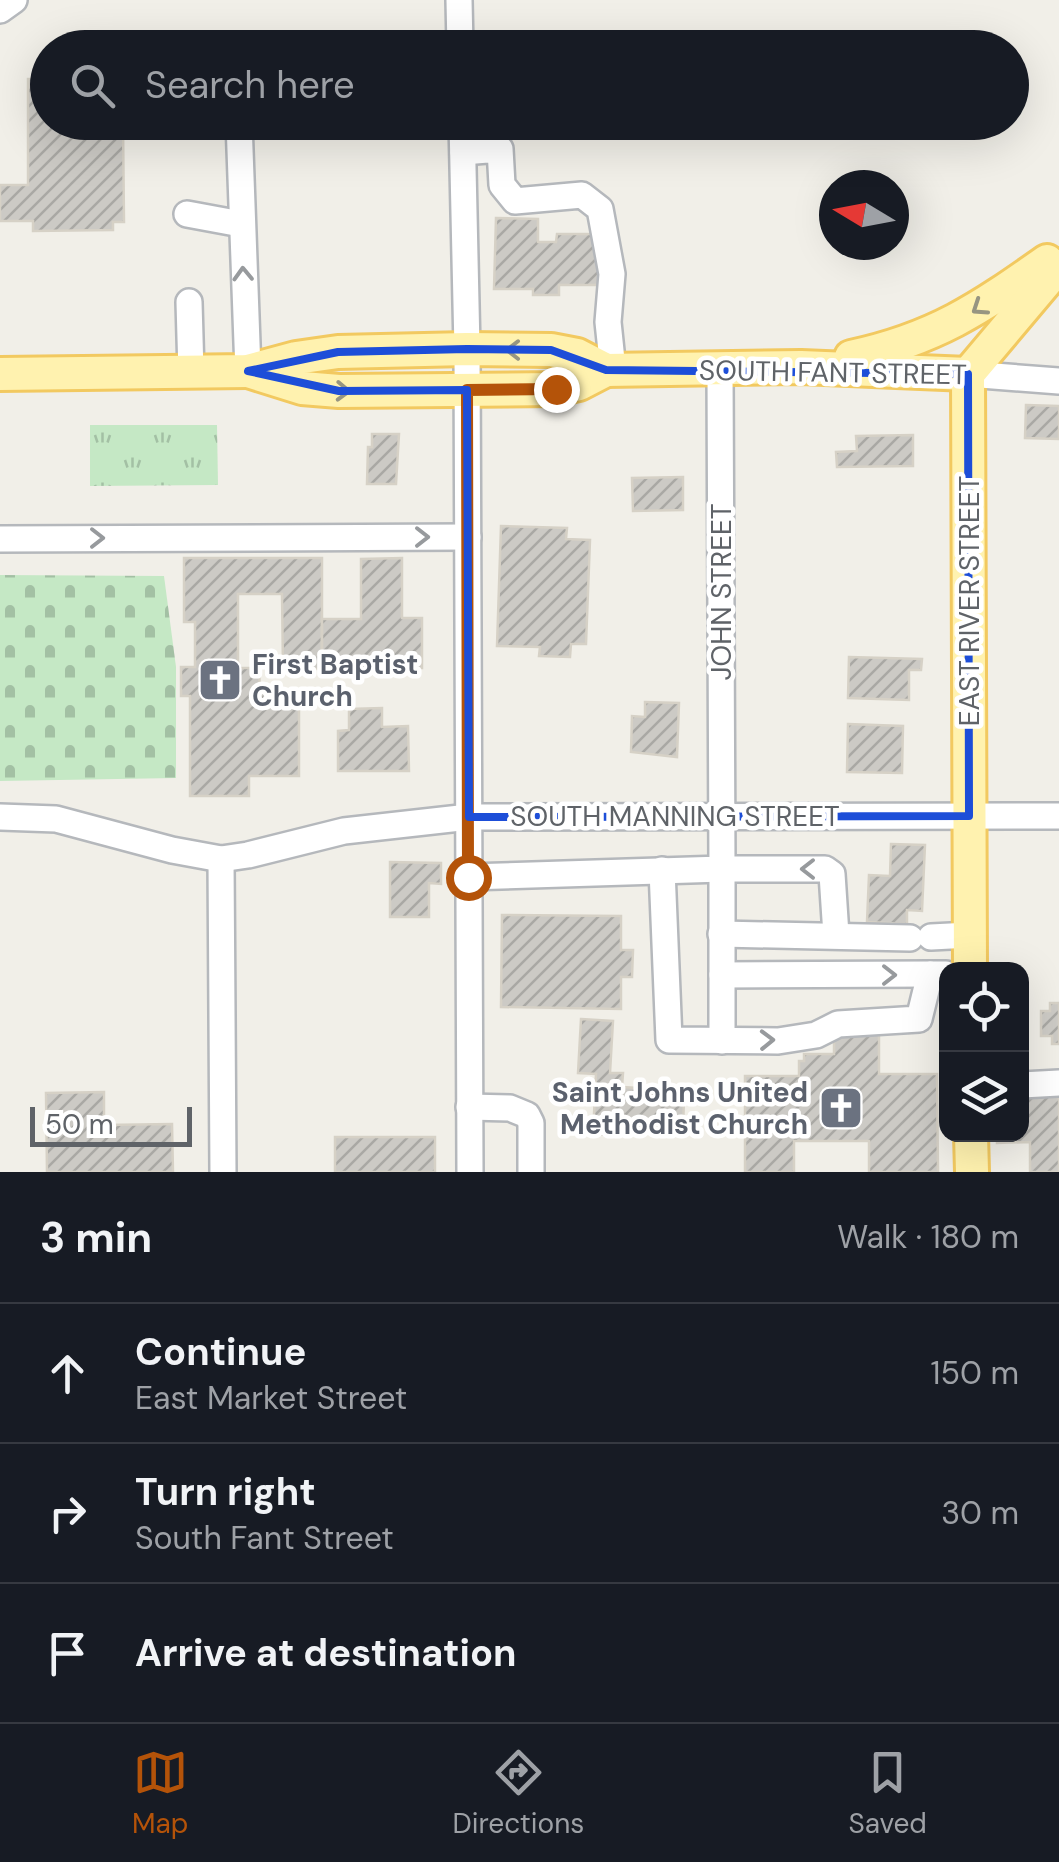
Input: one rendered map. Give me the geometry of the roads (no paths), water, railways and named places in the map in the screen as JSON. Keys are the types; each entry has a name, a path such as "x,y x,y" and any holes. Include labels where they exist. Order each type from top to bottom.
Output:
{"main road":[{"path":"801,367 932,334 964,318 1059,252"},
{"path":"968,374 1059,266"},
{"name":"SOUTH FANT STREET","path":"0,374 248,371 338,352 467,349 551,350 576,355 610,370"},
{"name":"SOUTH FANT STREET","path":"248,371 302,388 339,391 556,389 610,370 801,367 968,374"},
{"name":"EAST RIVER STREET","path":"968,374 970,962"},
{"path":"971,1142 972,1172"}],"street":[{"path":"0,10 14,0"},
{"path":"459,0 460,30"},
{"path":"240,140 248,371"},
{"path":"462,140 467,349 470,1172"},
{"path":"462,152 500,149 502,186 514,201 582,195 600,210 612,274 610,370"},
{"path":"187,214 241,224"},
{"path":"189,302 191,374"},
{"name":"JOHN STREET","path":"720,369 722,1041"},
{"name":"SOUTH FANT STREET","path":"968,374 1059,381"},
{"path":"0,539 468,537"},
{"name":"SOUTH MANNING STREET","path":"0,817 56,820 172,850 221,858 344,831 469,817 1059,816"},
{"path":"221,858 223,1172"},
{"path":"468,877 824,868 832,874 836,935"},
{"path":"662,870 670,1040 778,1041 816,1035 838,1024 919,1019 938,974 722,975"},
{"path":"722,934 970,936"},
{"path":"1029,1084 1059,1083"},
{"path":"470,1108 510,1108 528,1115 531,1172"}],"place":[{"name":"First Baptist Church","path":"220,680"},
{"name":"Saint Johns United Methodist Church","path":"841,1108"}]}
